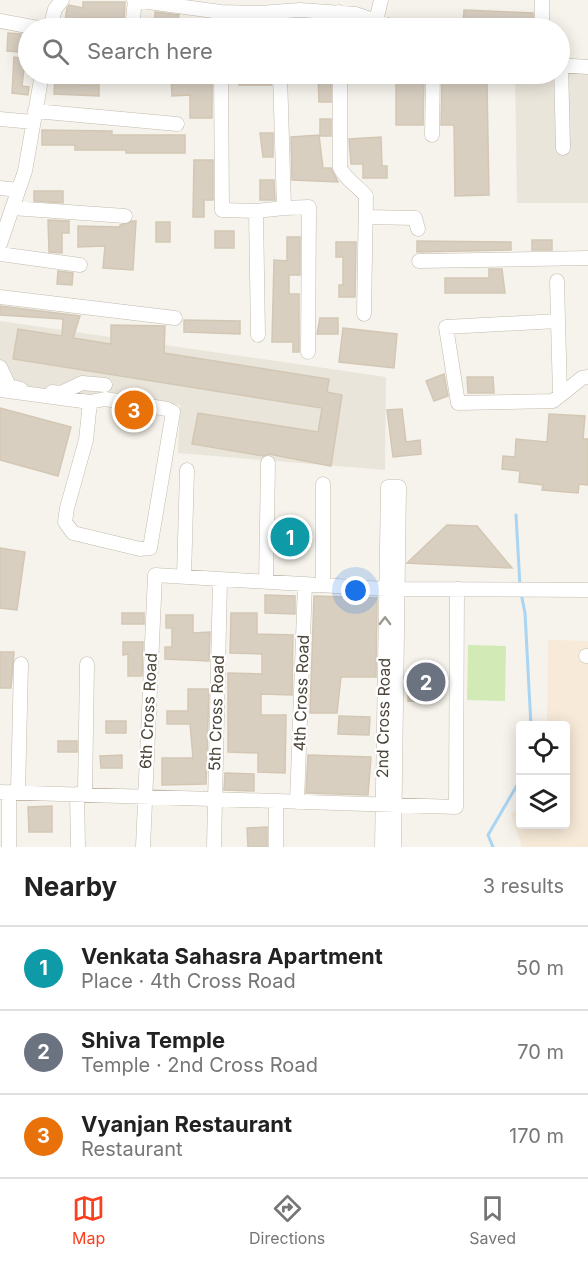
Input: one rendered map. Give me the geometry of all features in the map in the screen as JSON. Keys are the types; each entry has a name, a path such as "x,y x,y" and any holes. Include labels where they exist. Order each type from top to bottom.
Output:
{"street":[{"path":"53,18 55,9 62,0"},
{"path":"133,18 135,0 140,0 172,2 221,12 239,6 286,7 356,14 367,18"},
{"path":"377,18 381,0"},
{"path":"542,0 542,18"},
{"path":"221,12 221,18"},
{"path":"339,12 339,18"},
{"path":"0,21 18,24"},
{"path":"570,66 588,67"},
{"path":"0,244 3,226 25,171 40,84"},
{"path":"221,84 222,210 256,211 309,207 308,352"},
{"path":"280,84 284,208"},
{"path":"340,84 340,168 347,181 359,187 366,196 364,314"},
{"path":"432,135 433,84"},
{"path":"561,84 563,148"},
{"path":"0,119 34,116 177,124"},
{"path":"0,188 18,190"},
{"path":"12,208 125,216"},
{"path":"256,211 258,336"},
{"path":"366,217 415,218 418,229"},
{"path":"0,254 80,265"},
{"path":"419,261 588,258"},
{"path":"557,281 560,395"},
{"path":"0,297 175,318"},
{"path":"558,321 446,327 458,403 552,401 582,378 588,377"},
{"path":"0,367 9,386 26,390 61,393 82,383 105,385"},
{"path":"0,390 90,402 105,399 174,412 150,548 140,549 73,533 65,522 86,440 90,402"},
{"path":"266,582 268,463"},
{"path":"187,470 184,577 391,589 588,590"},
{"path":"323,484 323,585"},
{"path":"388,487 399,487 391,589 388,487"},
{"name":"6th Cross Road","path":"143,847 143,796 155,575 184,577"},
{"name":"5th Cross Road","path":"214,847 220,580"},
{"name":"4th Cross Road","path":"297,802 305,584"},
{"name":"2nd Cross Road","path":"381,847 388,805 391,589"},
{"path":"9,792 456,807 457,589"},
{"path":"9,847 9,792 21,664"},
{"path":"78,847 87,664"},
{"path":"276,801 276,847"},
{"name":"2nd Cross Road","path":"388,805 394,847"}],"shaded area":[{"path":"570,70 588,72 588,203 517,203 515,84 570,84"},
{"path":"0,321 386,377 385,470 178,453 180,405 101,394 87,399 0,385"},
{"path":"548,640 588,641 588,847 522,847 516,829 570,829 570,721 547,721"},
{"path":"516,810 516,829 511,814"}],"green space":[{"path":"468,645 506,646 505,701 467,700"}],"building":[{"path":"83,2 125,2 124,18 66,18 69,5 83,8"},
{"path":"464,10 533,13 533,18 463,18"},
{"path":"155,12 179,15 179,18 155,18"},
{"path":"8,33 18,34 18,52 7,51"},
{"path":"14,57 18,58 18,84 29,87 28,95 12,93"},
{"path":"55,84 99,85 99,96 54,94"},
{"path":"171,84 212,84 212,118 190,118 190,95 172,96"},
{"path":"239,84 271,84 271,85"},
{"path":"318,84 331,84 331,102 319,102"},
{"path":"396,84 424,84 423,125 396,125"},
{"path":"442,84 487,84 489,195 455,196 454,125 441,125"},
{"path":"320,119 331,119 331,136 320,136"},
{"path":"42,130 112,131 112,135 185,135 185,153 126,153 126,150 75,150 75,145 42,145"},
{"path":"260,133 273,133 273,157 263,157"},
{"path":"319,135 323,168 331,168 338,182 292,180 291,137"},
{"path":"381,137 382,166 387,166 387,178 363,178 363,164 351,164 349,139"},
{"path":"194,160 213,160 213,200 204,200 204,217 193,217"},
{"path":"260,180 274,180 275,200 260,200"},
{"path":"34,191 63,191 63,203 34,201"},
{"path":"48,220 69,221 69,233 62,233 62,253 49,252"},
{"path":"136,221 133,270 103,268 105,246 78,247 78,226 120,227"},
{"path":"156,222 170,222 170,242 156,242"},
{"path":"215,231 234,231 234,248 215,248"},
{"path":"287,237 300,237 300,275 289,275 289,294 299,294 299,352 293,352 293,342 272,342 274,260 287,261"},
{"path":"532,240 552,240 552,250 532,250"},
{"path":"417,241 511,242 511,250 417,252"},
{"path":"336,242 356,242 355,297 339,297 339,285 343,285 343,257 336,257"},
{"path":"489,269 502,269 505,293 445,293 445,278 489,278"},
{"path":"58,271 73,273 72,285 57,284"},
{"path":"0,306 80,316 73,338 111,344 111,325 165,326 164,353 329,379 327,392 342,395 331,466 269,454 263,456 192,444 198,413 318,432 322,408 13,359 18,329 62,336 63,319 0,315"},
{"path":"320,318 338,318 338,334 317,334"},
{"path":"184,320 240,321 240,334 184,332"},
{"path":"343,328 397,334 394,368 339,362"},
{"path":"444,374 448,396 434,401 426,381"},
{"path":"467,377 493,377 494,393 468,393"},
{"path":"0,408 71,427 58,476 0,460"},
{"path":"402,409 406,442 420,440 421,454 393,457 387,410"},
{"path":"549,414 585,416 583,439 588,439 588,485 579,484 578,493 542,490 543,485 519,482 520,471 502,469 503,456 515,457 516,439 547,442"},
{"path":"276,523 307,524 307,543 276,542"},
{"path":"447,525 477,526 512,568 407,563"},
{"path":"0,548 25,552 17,610 0,608"},
{"path":"265,595 295,596 295,614 265,613"},
{"path":"314,596 377,598 376,677 341,677 337,713 310,713"},
{"path":"122,613 144,613 144,624 122,624"},
{"path":"231,613 257,613 257,634 293,635 292,695 261,694 261,715 286,715 285,773 258,772 258,753 228,752 228,673 262,674 262,654 230,653"},
{"path":"166,615 193,615 193,633 210,632 209,661 165,659 165,647 172,647 172,628 166,628"},
{"path":"123,642 143,642 142,676 128,676 128,654 123,655"},
{"path":"0,652 14,652 11,688 0,688"},
{"path":"409,668 432,669 431,702 408,701"},
{"path":"188,689 209,689 206,784 162,785 162,758 193,758 190,724 167,724 167,711 188,711"},
{"path":"339,716 370,717 369,735 338,734"},
{"path":"106,721 126,721 126,733 106,733"},
{"path":"58,741 77,741 77,752 58,752"},
{"path":"122,755 122,768 101,768 100,756"},
{"path":"308,755 371,757 368,795 306,793"},
{"path":"225,773 254,774 254,791 224,790"},
{"path":"52,806 52,832 29,832 28,807"},
{"path":"267,827 267,847 248,847 247,828"}],"waterway":[{"path":"516,515 520,586"},
{"path":"521,593 525,613 531,721"},
{"path":"493,847 488,835 516,787"}],"place":[{"name":"Vyanjan Restaurant","path":"134,410"},
{"name":"Venkata Sahasra Apartment","path":"290,537"},
{"name":"Shiva Temple","path":"426,682"}]}
